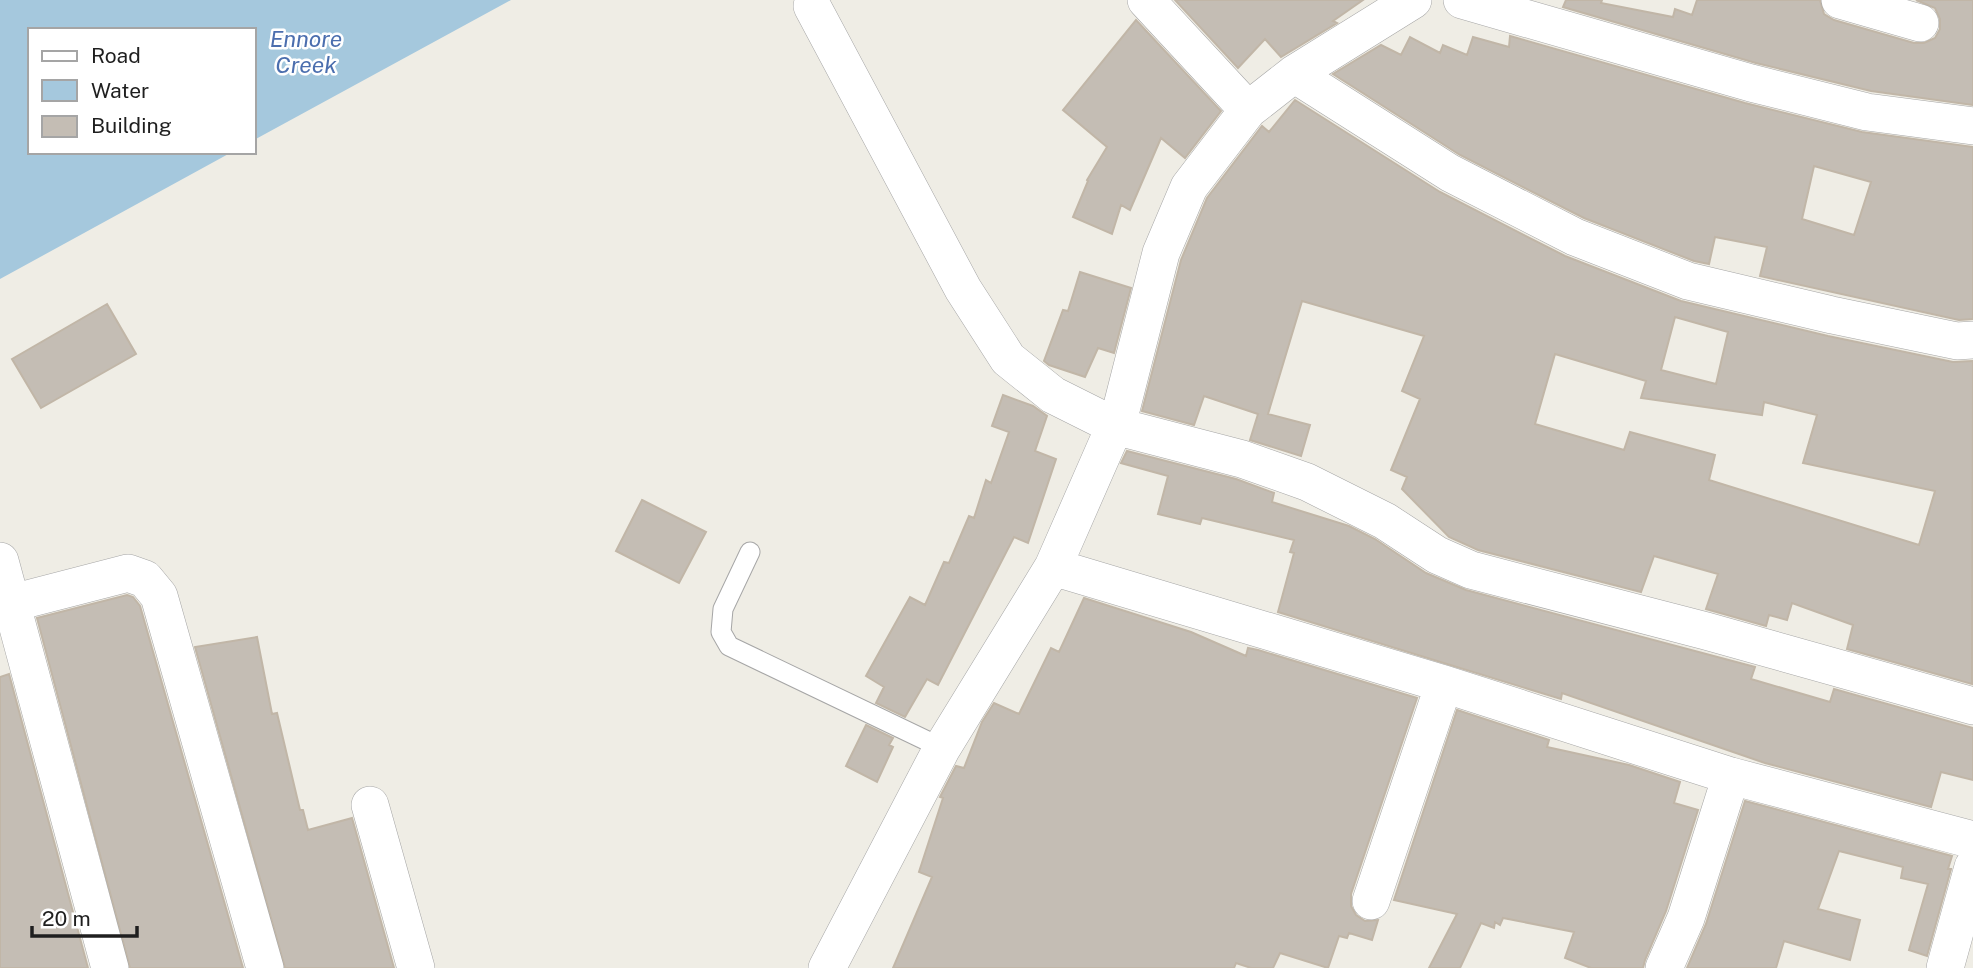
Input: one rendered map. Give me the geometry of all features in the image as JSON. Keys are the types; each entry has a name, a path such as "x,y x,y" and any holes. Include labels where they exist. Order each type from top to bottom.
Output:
{"street":[{"path":"1146,0 1248,110"},
{"path":"827,968 942,748 1053,567 1120,414 1161,253 1189,187 1248,110 1294,74 1386,14 1413,0"},
{"path":"1462,0 1751,83 1854,108 1973,126"},
{"path":"1840,0 1920,23"},
{"path":"812,6 963,289 1008,359 1053,395 1115,426 1242,459 1307,482 1385,521 1437,555 1471,570 1706,631 1973,706"},
{"path":"1294,74 1450,173 1575,237 1688,281 1932,336 1957,341 1973,340"},
{"path":"0,561 5,606 110,968"},
{"path":"1053,567 1444,684 1731,776 1973,840"},
{"path":"5,606 128,573 145,579 159,596 265,968"},
{"path":"1371,901 1444,684"},
{"path":"1664,968 1686,918 1731,776"},
{"path":"370,805 416,968"},
{"path":"1945,968 1973,867"}],"lane":[{"path":"750,552 723,609 721,632 729,646 942,748"}],"water":[{"name":"Ennore Creek","path":"0,0 511,0 256,139 256,28 28,28 28,154 228,154 0,279"}],"building":[{"path":"1175,0 1363,0 1333,21 1337,23 1281,57 1265,39 1238,68"},
{"path":"1566,0 1602,0 1601,3 1673,17 1675,9 1692,15 1697,0 1820,0 1824,14 1834,20 1914,43 1924,43 1935,38 1940,29 1940,19 1935,8 1916,0 1973,0 1973,105 1871,91 1756,63 1563,7"},
{"path":"1136,20 1221,111 1185,158 1161,138 1130,210 1121,205 1112,234 1073,217 1087,180 1107,147 1063,110"},
{"path":"1510,36 1745,103 1862,132 1973,147 1973,319 1959,320 1760,276 1767,247 1715,237 1709,264 1694,261 1584,218 1460,155 1333,74 1381,45 1401,55 1410,37 1440,53 1443,45 1467,55 1473,37 1509,47","holes":["1814,166 1871,182 1854,235 1802,219"]},
{"path":"1295,100 1440,192 1565,256 1681,301 1953,362 1973,361 1972,684 1847,649 1853,625 1792,603 1787,620 1769,615 1766,626 1706,609 1718,574 1654,556 1641,592 1478,550 1449,537 1402,489 1407,477 1391,470 1420,399 1402,391 1424,336 1302,301 1268,414 1310,425 1301,456 1250,440 1258,414 1204,396 1194,425 1142,411 1181,260 1207,198 1262,126 1269,132","holes":["1675,317 1728,332 1716,384 1661,370","1555,354 1646,381 1641,398 1762,415 1764,402 1817,415 1803,463 1935,491 1919,545 1709,480 1715,455 1630,432 1624,450 1535,424"]},
{"path":"1080,272 1131,288 1114,353 1098,348 1085,377 1044,361 1063,310 1068,311"},
{"path":"107,304 136,354 41,408 12,359"},
{"path":"1003,395 1033,406 1047,416 1035,451 1056,459 1028,543 1014,537 938,685 927,679 905,717 876,703 884,687 866,676 910,597 925,605 944,562 949,563 969,516 974,518 986,480 991,483 1009,432 992,426"},
{"path":"1127,451 1236,479 1274,493 1272,502 1349,526 1375,539 1426,573 1466,590 1755,667 1751,679 1830,702 1834,689 1973,728 1973,780 1941,772 1931,807 1765,763 1562,693 1561,699 1278,612 1294,553 1290,552 1294,540 1202,518 1200,524 1158,514 1168,476 1121,463"},
{"path":"642,500 706,532 679,583 616,551"},
{"path":"127,595 133,597 140,606 243,968 130,968 37,618"},
{"path":"1084,598 1191,632 1246,656 1248,648 1258,650 1417,698 1351,894 1351,906 1356,915 1365,921 1378,920 1372,940 1349,933 1347,938 1339,936 1328,968 1280,953 1273,968 1251,968 1236,963 1234,968 893,968 932,877 919,872 943,798 940,797 956,766 964,768 982,722 994,703 1019,714 1051,648 1059,652"},
{"path":"257,637 272,714 277,713 300,810 303,810 308,830 352,818 394,968 285,968 195,647"},
{"path":"9,674 88,968 0,968 0,677"},
{"path":"1457,710 1549,740 1547,747 1629,765 1680,782 1674,803 1698,810 1666,911 1643,968 1591,968 1565,958 1574,932 1503,918 1500,925 1495,922 1494,928 1481,923 1460,968 1429,968 1457,914 1394,900"},
{"path":"866,725 893,738 889,745 893,747 877,782 846,766"},
{"path":"1745,801 1952,856 1948,869 1951,869 1927,956 1909,950 1928,884 1901,878 1903,867 1839,851 1818,909 1860,920 1850,960 1784,941 1776,968 1687,968 1706,924"}]}
